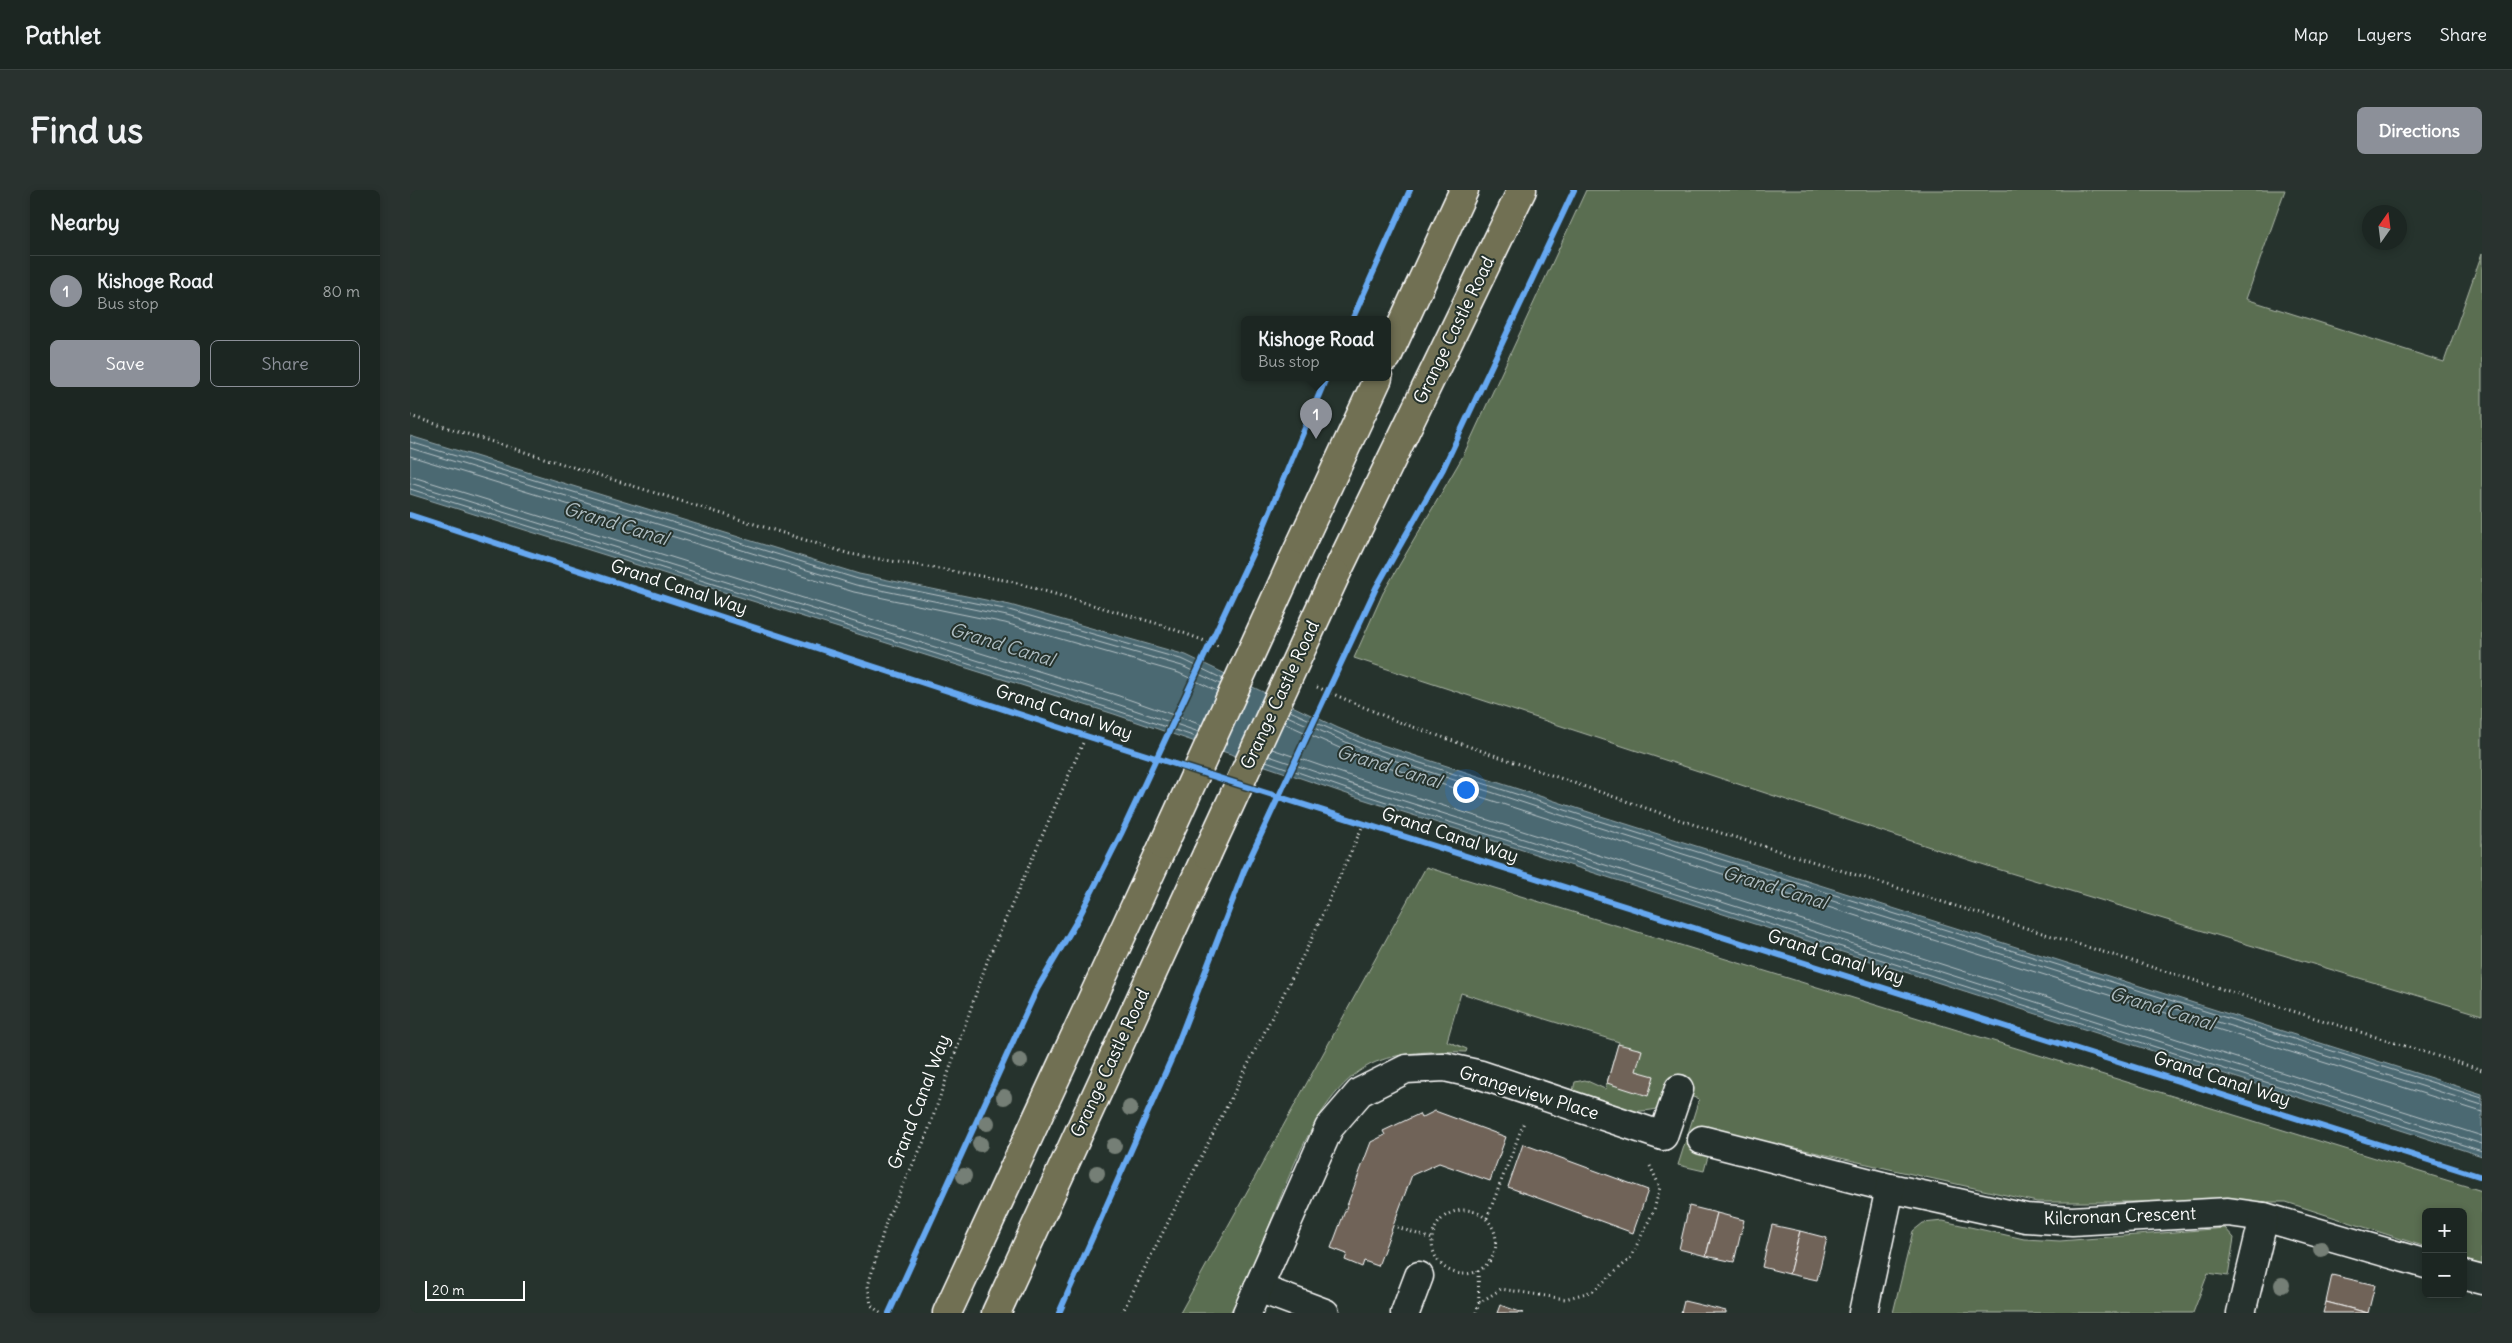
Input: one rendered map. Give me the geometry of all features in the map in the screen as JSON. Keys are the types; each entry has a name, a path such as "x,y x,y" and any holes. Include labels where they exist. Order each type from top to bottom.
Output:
{"main road":[{"path":"1391,348 1464,190"},
{"name":"Grange Castle Road","path":"996,1313 1336,574 1522,190"},
{"path":"947,1313 1377,381"}],"street":[{"name":"Grangeview Place","path":"1247,1313 1329,1128 1360,1092 1406,1069 1445,1067 1481,1075 1652,1132"},
{"path":"1652,1132 1663,1136 1679,1089"},
{"name":"Kilcronan Crescent","path":"1702,1140 1890,1188 2026,1218 2072,1221 2228,1212 2264,1217 2422,1263"},
{"path":"1863,1313 1890,1188"},
{"path":"2241,1313 2264,1217"},
{"path":"1405,1313 1419,1276"},
{"path":"2467,1276 2482,1280"},
{"path":"1258,1288 1325,1313"}],"path":[{"path":"410,416 850,554 1010,581 1162,625 1227,649"},
{"path":"1208,649 1212,640"},
{"path":"1322,703 1331,685"},
{"path":"1316,687 1396,721 1689,823 2482,1070"},
{"path":"1122,1313 1310,942 1364,823"},
{"path":"1487,1218 1524,1122"},
{"path":"1479,1303 1501,1289 1565,1298 1593,1291 1630,1259 1654,1210 1660,1187 1654,1170 1647,1163 1652,1132"},
{"path":"1473,1210 1487,1218 1496,1231 1495,1252 1490,1262 1478,1271 1462,1274 1452,1272 1442,1266 1436,1258 1432,1240 1436,1226 1442,1217 1452,1212 1473,1210"},
{"path":"1397,1227 1432,1240"},
{"path":"1476,1313 1479,1303 1478,1271"}],"green space":[{"path":"1586,190 2285,190 2246,299 2444,362 2482,253 2482,1015 1994,868 1354,658 1383,593 1463,456"},
{"path":"1426,867 2482,1191 2482,1265 2467,1260 2467,1208 2422,1208 2422,1246 2286,1202 2037,1202 1715,1130 1704,1171 1678,1165 1699,1099 1668,1089 1657,1109 1646,1111 1614,1109 1592,1102 1573,1091 1575,1082 1585,1080 1605,1089 1619,1042 1461,993 1447,1041 1467,1049 1466,1052 1432,1052 1387,1058 1376,1062 1353,1076 1334,1096 1316,1121 1301,1149 1252,1268 1230,1313 1180,1313"},
{"path":"1943,1221 2024,1239 2060,1241 2225,1228 2234,1238 2228,1276 2208,1273 2193,1313 1893,1313 1913,1231 1923,1223"}],"water":[{"name":"Grand Canal","path":"410,436 859,574 1010,605 1186,655 1338,728 1370,741 1601,816 2482,1094 2482,1156 1353,796 1114,714 410,494"}],"building":[{"path":"1618,1044 1642,1050 1636,1071 1654,1076 1648,1096 1607,1083"},
{"path":"1435,1111 1506,1137 1490,1181 1439,1163 1412,1175 1378,1266 1364,1261 1362,1267 1345,1260 1347,1254 1331,1248 1371,1142 1385,1135 1383,1131 1419,1114 1421,1118"},
{"path":"1523,1144 1648,1190 1633,1233 1508,1187"},
{"path":"1689,1206 1717,1213 1706,1256 1679,1249"},
{"path":"1717,1213 1744,1220 1734,1262 1706,1256"},
{"path":"1772,1225 1800,1231 1789,1274 1762,1267"},
{"path":"1800,1231 1827,1238 1817,1280 1789,1274"},
{"path":"2332,1275 2375,1285 2368,1313 2326,1302"},
{"path":"1684,1301 1726,1311 1726,1313 1681,1313"},
{"path":"2326,1302 2368,1313 2323,1313"},
{"path":"1500,1305 1523,1313 1497,1313"}],"cycle path":[{"path":"1354,316 1410,190"},
{"path":"1059,1313 1174,1053 1244,871 1376,588 1443,469 1574,190"},
{"path":"889,1313 1037,989 1078,919 1121,834 1253,552 1325,381"},
{"name":"Grand Canal Way","path":"410,515 1086,736 2482,1177"}],"place":[{"name":"Kishoge Road","path":"1316,439"}]}
